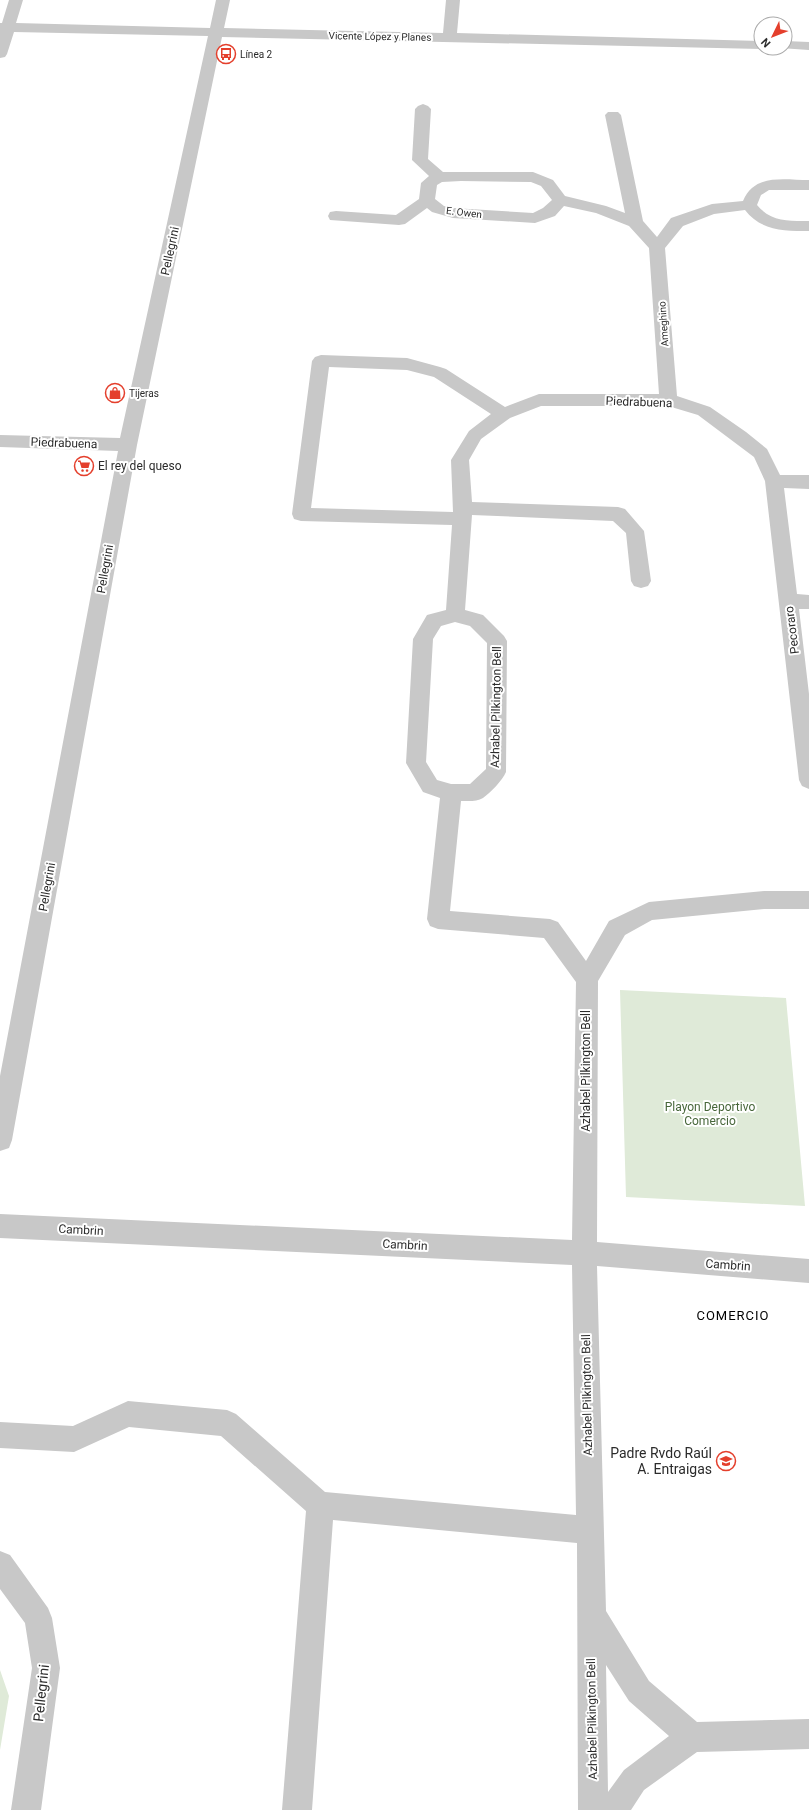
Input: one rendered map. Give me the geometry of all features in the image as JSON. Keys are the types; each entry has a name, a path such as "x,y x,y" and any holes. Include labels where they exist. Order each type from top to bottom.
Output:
{"street":[{"path":"0,54 4,27 16,0"},
{"name":"Pellegrini","path":"0,1140 128,445 223,0"},
{"path":"450,37 453,0"},
{"name":"Vicente López y Planes","path":"4,27 217,33 753,44"},
{"path":"793,45 809,46"},
{"path":"423,109 420,160 439,177"},
{"path":"613,115 635,222"},
{"path":"336,216 399,220 427,201 429,183 439,177 533,177 547,183 560,200 600,209 635,222 658,247 677,222 712,209 748,205"},
{"path":"748,205 754,193 765,185 809,185"},
{"name":"E. Owen","path":"427,201 438,209 453,213 535,218 549,212 560,200"},
{"path":"748,205 755,214 772,225 809,226"},
{"name":"Ameghino","path":"658,247 668,400"},
{"path":"504,414 440,374 407,364 321,361 301,514 618,514 635,531 641,581"},
{"name":"Piedrabuena","path":"462,514 460,460 475,435 504,414 539,400 668,400 704,411 761,452 774,481"},
{"name":"Piedrabuena","path":"0,441 128,445"},
{"path":"774,481 809,482"},
{"name":"Pecoraro","path":"774,481 809,780"},
{"path":"455,615 462,514"},
{"path":"788,602 809,602"},
{"name":"Azhabel Pilkington Bell","path":"455,615 476,620 497,641 496,772 475,792 451,793 430,786 416,763 423,639 434,620 455,615"},
{"path":"451,793 438,919 550,929 587,980"},
{"name":"Azhabel Pilkington Bell","path":"593,1810 590,1530 584,1254 587,980 617,928 649,911 764,900 809,900"},
{"name":"Cambrin","path":"0,1226 584,1254 809,1271"},
{"path":"0,1435 74,1439 128,1414 227,1423 294,1484 320,1505 590,1530"},
{"path":"298,1810 320,1505"},
{"name":"Pellegrini","path":"0,1565 38,1618 46,1668 26,1810"},
{"path":"590,1614 639,1691 692,1737"},
{"path":"613,1810 634,1780 692,1737 809,1734"}],"green space":[{"name":"Playon Deportivo Comercio","path":"620,990 786,998 805,1206 626,1197"},
{"path":"0,1670 9,1696 0,1750"}],"place":[{"name":"Línea 2","path":"226,54"},
{"name":"Tijeras","path":"115,393"},
{"name":"El rey del queso","path":"84,466"},
{"name":"Padre Rvdo Raúl A. Entraigas","path":"726,1461"}],"district":[{"name":"COMERCIO","path":"733,1315"}]}
